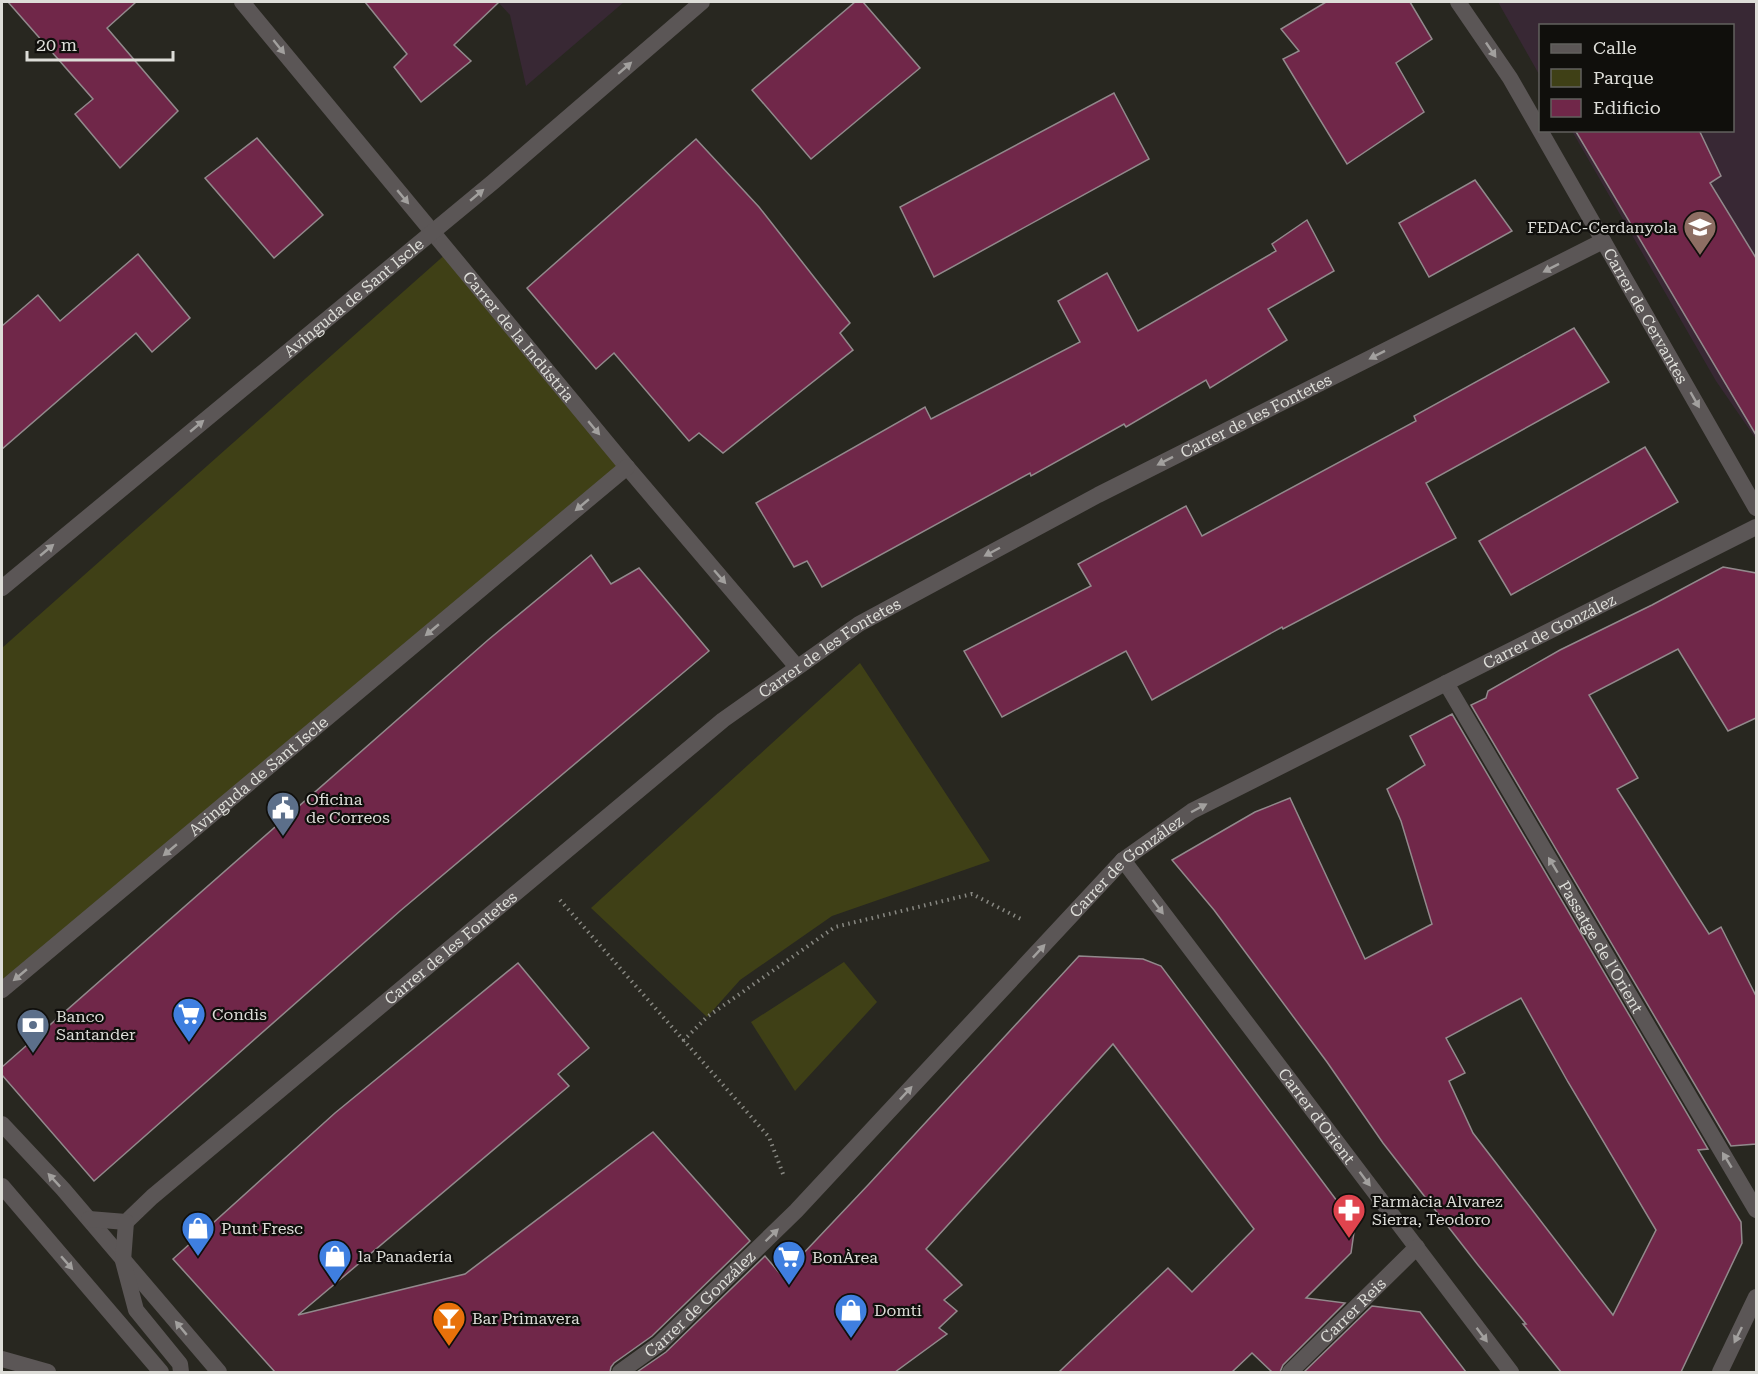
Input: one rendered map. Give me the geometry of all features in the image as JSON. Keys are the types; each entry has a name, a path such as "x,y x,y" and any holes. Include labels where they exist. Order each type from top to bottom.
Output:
{"street":[{"name":"Carrer de la Indústria","path":"242,2 627,467 797,667"},
{"name":"Avinguda de Sant Iscle","path":"2,588 502,174 702,2"},
{"name":"Carrer de Cervantes","path":"1458,2 1510,78 1539,129"},
{"name":"Carrer de Cervantes","path":"1541,132 1756,508"},
{"name":"Carrer de les Fontetes","path":"126,1222 152,1197 723,720 859,624 1098,495 1603,241"},
{"name":"Avinguda de Sant Iscle","path":"2,990 627,467"},
{"name":"Carrer de González","path":"620,1372 659,1344 796,1211 1123,860 1192,811 1756,527"},
{"name":"Passatge de l'Orient","path":"1446,683 1756,1210"},
{"name":"Carrer d'Orient","path":"1123,860 1510,1372"},
{"path":"2,1124 63,1189 219,1372"},
{"path":"2,1186 161,1372"},
{"path":"88,1220 126,1222 123,1261 136,1310 180,1364 181,1372"},
{"name":"Carrer Reis","path":"1290,1372 1417,1247"},
{"path":"1720,1372 1756,1298"},
{"path":"2,1359 48,1372"}],"path":[{"path":"538,874 769,1137 796,1211"},
{"path":"683,1041 706,1017 835,927 972,894 1052,936"}],"shaded area":[{"path":"498,2 624,2 526,86 510,15"},
{"name":"FEDAC-Cerdanyola","path":"1498,2 1756,2 1756,439 1716,381 1573,132 1734,132 1734,24 1539,24 1539,74"}],"green space":[{"path":"448,252 627,467 2,990 2,648"},
{"path":"860,663 990,861 832,916 740,980 707,1017 591,908"},
{"path":"844,962 877,1002 795,1091 751,1022"}],"building":[{"path":"8,2 136,2 107,28 178,111 120,168 75,114 93,99"},
{"path":"365,2 499,2 454,45 471,61 421,102 394,67 407,54"},
{"path":"855,2 863,2 920,68 811,159 752,90"},
{"path":"1326,2 1410,2 1432,39 1396,63 1424,112 1347,164 1283,59 1299,51 1281,29"},
{"path":"1114,93 1149,159 934,277 900,207"},
{"name":"FEDAC-Cerdanyola","path":"1576,132 1700,132 1721,176 1710,183 1756,258 1756,435"},
{"path":"257,138 323,215 274,258 205,178"},
{"path":"696,139 759,207 850,323 840,333 853,350 723,453 699,433 689,441 614,353 596,369 527,288"},
{"path":"1475,180 1512,231 1429,277 1399,223"},
{"path":"1307,220 1334,271 1268,309 1287,340 1210,388 1206,380 1126,427 1124,424 1031,476 1030,473 822,587 807,561 794,567 756,503 925,407 931,419 1080,342 1058,301 1107,273 1138,331 1276,251 1272,244"},
{"path":"138,254 190,318 152,352 136,333 2,449 2,326 38,295 60,321"},
{"path":"1574,328 1609,382 1426,483 1456,538 1283,629 1282,627 1152,700 1126,651 1002,717 964,651 1091,586 1078,564 1186,506 1202,536 1416,421 1414,416"},
{"path":"1645,447 1678,502 1511,595 1479,541"},
{"path":"591,555 611,584 639,568 709,651 400,911 94,1181 2,1075 2,1067 488,640"},
{"path":"1723,567 1756,573 1756,718 1728,731 1678,649 1589,695 1638,778 1617,789 1709,934 1721,927 1756,996 1756,1144 1731,1146 1471,705 1486,698 1488,691 1560,650"},
{"path":"1452,714 1708,1149 1698,1150 1741,1222 1742,1243 1681,1372 1561,1372 1523,1324 1526,1324 1383,1143 1327,1062 1214,910 1172,860 1255,812 1290,798 1365,959 1432,924 1401,821 1387,789 1425,765 1410,736","holes":["1521,998 1656,1230 1613,1315 1473,1133 1449,1081 1465,1073 1446,1038"]},
{"path":"1079,956 1143,959 1161,966 1355,1225 1351,1253 1306,1298 1345,1303 1283,1365 1280,1372 1272,1372 1252,1353 1232,1372 1059,1372 1168,1268 1192,1292 1254,1229 1113,1044 926,1249 962,1285 944,1300 957,1311 939,1328 947,1334 895,1372 637,1372 666,1352 765,1256 782,1276"},
{"path":"518,963 589,1048 558,1074 569,1086 298,1315 465,1274 653,1132 750,1241 652,1336 614,1363 610,1372 275,1372 173,1259 335,1113"},
{"path":"1372,1306 1420,1312 1466,1372 1304,1372"}],"place":[{"name":"FEDAC-Cerdanyola","path":"1700,256"},
{"name":"Oficina de Correos","path":"283,837"},
{"name":"Condis","path":"189,1043"},
{"name":"Banco Santander","path":"33,1054"},
{"name":"Farmàcia Alvarez Sierra, Teodoro","path":"1349,1239"},
{"name":"Punt Fresc","path":"198,1257"},
{"name":"la Panadería","path":"335,1285"},
{"name":"BonÀrea","path":"789,1286"},
{"name":"Domti","path":"851,1339"},
{"name":"Bar Primavera","path":"449,1347"}]}
